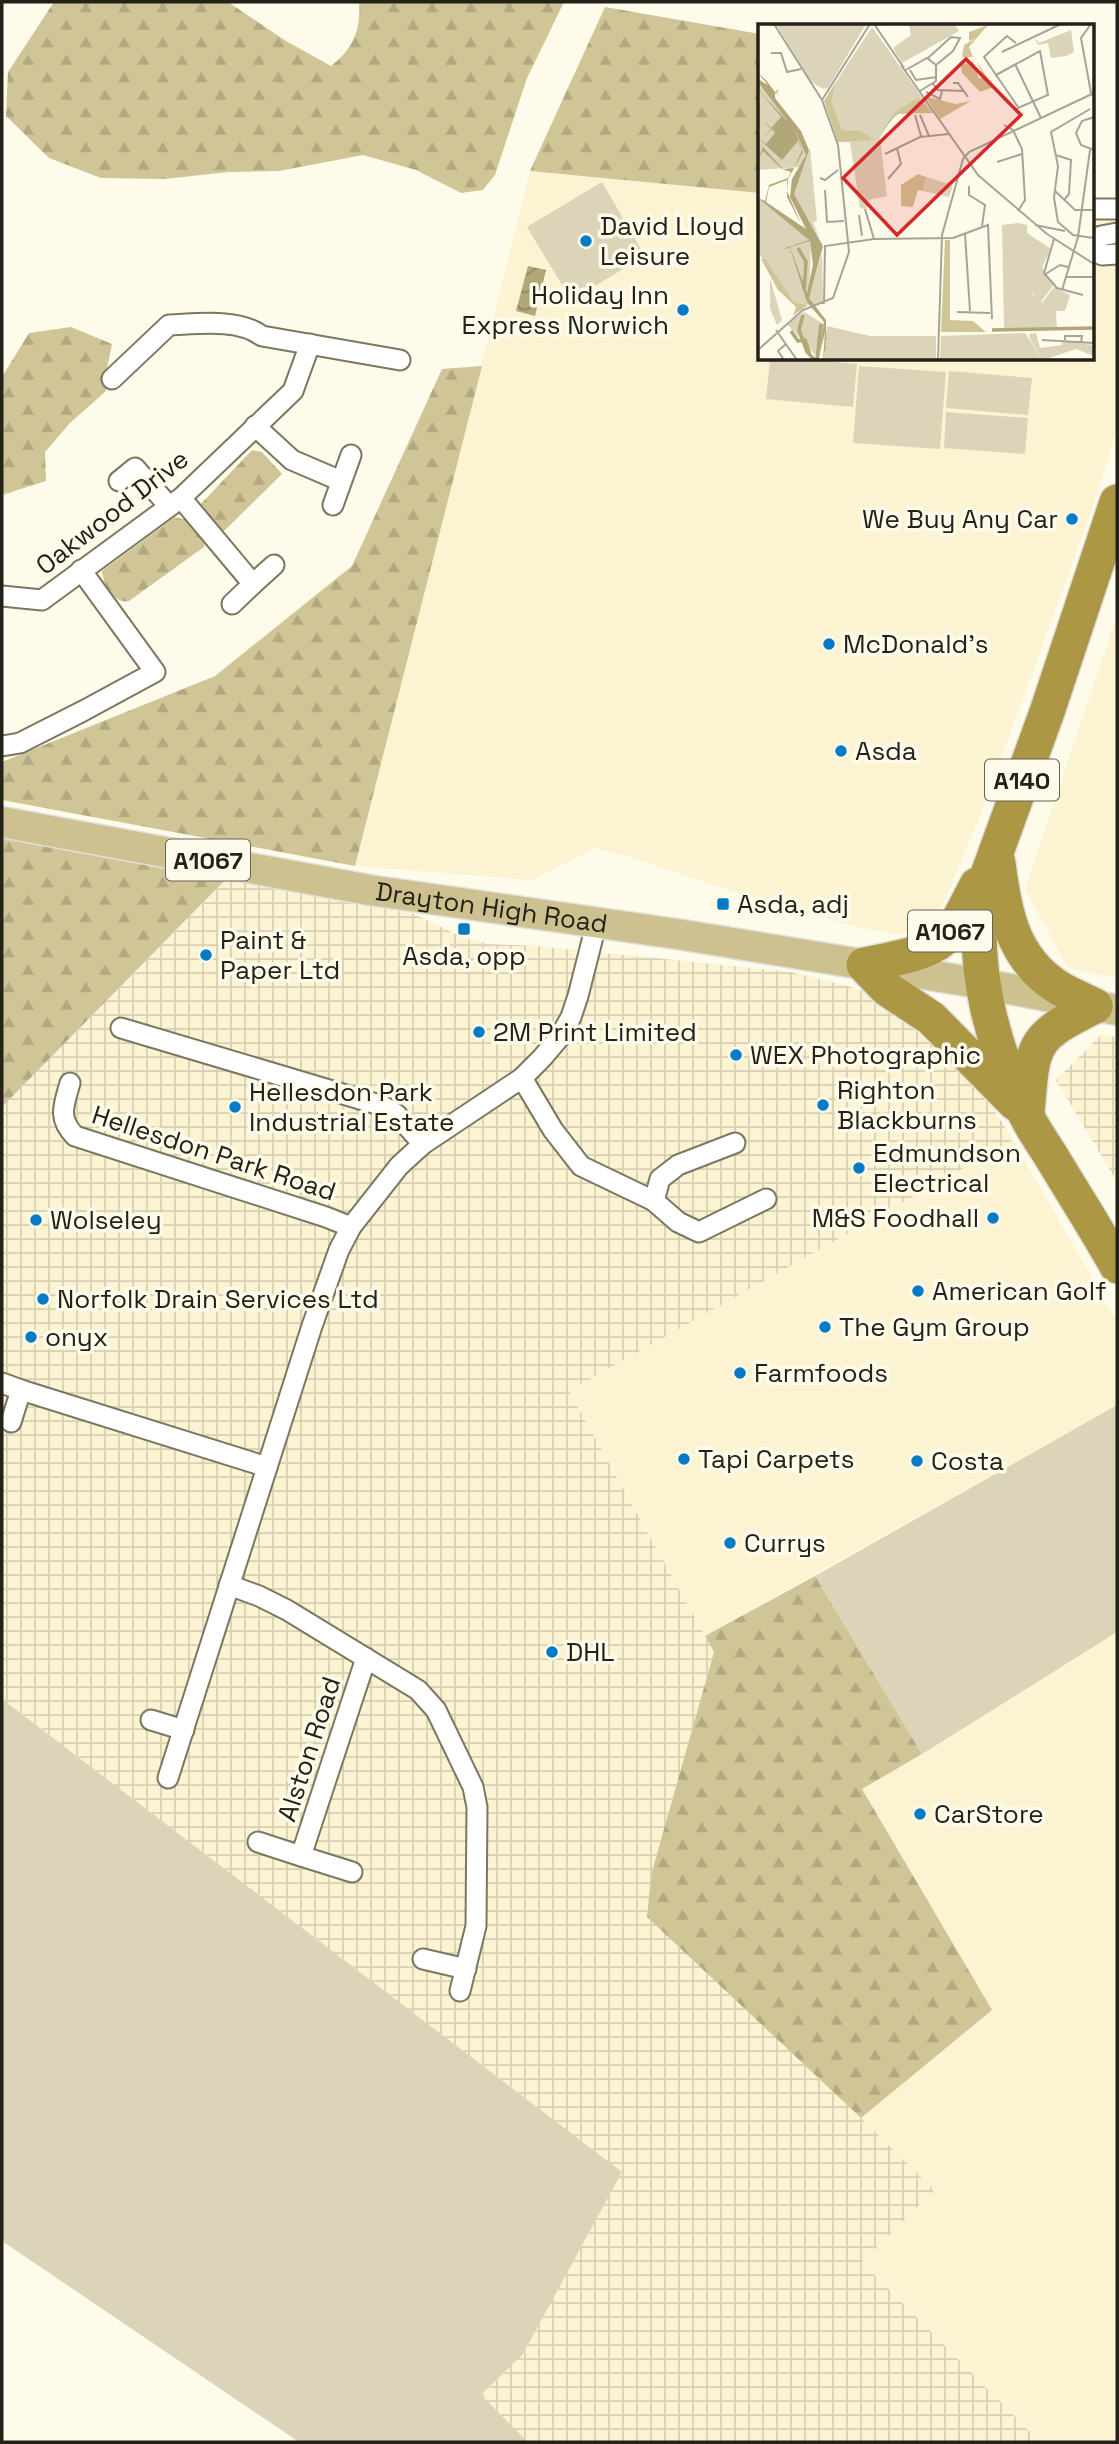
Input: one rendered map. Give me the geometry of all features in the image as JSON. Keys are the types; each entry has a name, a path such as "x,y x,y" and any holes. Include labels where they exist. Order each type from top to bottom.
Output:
{"highway":[{"name":"A140","path":"1117,502 1047,712 997,848 984,888 979,915 979,952 984,984 1007,1069 1027,1116 1117,1266"},
{"name":"A140","path":"997,848 1003,902 1011,933 1036,968 1055,985 1106,1008"},
{"name":"A1067","path":"864,965 927,949 942,941 953,928 997,848"},
{"name":"A140","path":"864,965 887,989 931,1018 1027,1116"},
{"path":"1027,1116 1031,1067 1043,1038 1059,1024 1106,1008"}],"main road":[{"name":"Drayton High Road","path":"2,822 369,890 597,921 984,984"},
{"name":"A1067","path":"984,984 1106,1008"}],"street":[{"path":"1094,209 1117,209"},
{"path":"1094,246 1101,236 1117,233"},
{"path":"1094,249 1102,255 1117,254"},
{"path":"112,379 139,344 169,325 216,323 254,330 262,336 400,360"},
{"name":"Oakwood Drive","path":"2,596 42,600 175,502 293,391 310,344"},
{"path":"256,426 292,460 341,481"},
{"path":"333,505 351,455"},
{"path":"119,481 135,468 175,502 253,584"},
{"path":"232,604 274,565"},
{"path":"2,746 20,743 83,712 155,671 81,570"},
{"name":"Hellesdon Park Road","path":"168,1778 267,1467 335,1263 351,1227 399,1166 423,1144 522,1077 542,1058 571,1017 597,921"},
{"path":"121,1028 383,1106 396,1114 423,1144"},
{"path":"522,1077 553,1130 581,1166 654,1201 678,1222 699,1232 766,1199"},
{"name":"Hellesdon Park Road","path":"71,1083 63,1108 65,1126 75,1136 351,1227"},
{"path":"654,1201 660,1179 677,1165 735,1143"},
{"path":"2,1384 267,1467"},
{"path":"11,1422 21,1390"},
{"name":"Alston Road","path":"229,1585 287,1610 418,1690 436,1710 473,1787 477,1807 476,1926 460,1991"},
{"name":"Alston Road","path":"301,1856 366,1658"},
{"path":"151,1720 184,1730"},
{"name":"Alston Road","path":"258,1842 352,1872"},
{"path":"423,1959 466,1969"}],"shaded area":[{"path":"530,171 758,193 758,360 1094,360 1094,217 1117,218 1117,429 1092,510 980,816 944,902 925,927 897,935 858,927 740,894 633,858 594,848 533,880 355,866"},
{"name":"David Lloyd Leisure","path":"602,182 645,256 571,300 527,227"},
{"path":"770,360 857,364 853,407 766,399"},
{"path":"859,366 946,372 940,449 853,443"},
{"path":"949,371 1032,378 1028,415 946,408"},
{"path":"946,412 1028,418 1025,454 944,448"},
{"path":"1117,616 1117,978 1068,968 1025,889"},
{"path":"230,875 414,914 462,937 488,944 537,946 791,972 881,997 971,1074 1013,1140 569,1391 714,1652 651,1875 647,1917 934,2190 862,2262 1040,2442 528,2442 481,2396 523,2354 622,2172 2,1699 2,1107"},
{"path":"1101,1035 1117,1037 1117,1182 1056,1080"},
{"path":"1013,1140 1117,1322 1117,1405 705,1636 569,1390"},
{"path":"1117,1405 1117,1632 922,1754 815,1576"},
{"path":"1117,1632 1117,2442 1040,2442 862,2261 861,2118 991,2010 862,1789"},
{"path":"2,1699 622,2172 523,2354 481,2395 528,2442 299,2442 2,2241"}],"green space":[{"path":"54,2 228,2 286,41 331,66 345,53 354,38 359,21 359,2 564,2 527,78 495,175 483,190 461,193 416,170 363,155 279,171 228,172 165,179 101,178 49,158 6,116 8,72"},
{"path":"605,7 758,34 758,193 530,171"},
{"path":"71,327 112,344 104,383 106,391 70,423 45,452 46,481 2,495 2,377 29,333"},
{"path":"482,366 355,866 2,800 2,762 215,676 352,566 442,369"},
{"path":"252,450 262,452 282,474 223,532 217,531 197,508"},
{"path":"175,517 189,521 205,542 204,547 129,601 119,600 107,587 102,571"},
{"path":"2,838 230,875 2,1107"},
{"path":"815,1576 922,1754 862,1789 992,2010 861,2118 647,1917 651,1875 714,1652 705,1636"}],"water":[{"path":"528,266 546,270 535,316 516,311"}],"place":[{"name":"David Lloyd Leisure","path":"586,241"},
{"name":"Holiday Inn Express Norwich","path":"683,310"},
{"name":"We Buy Any Car","path":"1072,519"},
{"name":"McDonald's","path":"829,644"},
{"name":"Asda","path":"841,751"},
{"name":"Asda, adj","path":"723,904"},
{"name":"Asda, opp","path":"464,929"},
{"name":"Paint & Paper Ltd","path":"206,955"},
{"name":"2M Print Limited","path":"479,1032"},
{"name":"WEX Photographic","path":"736,1055"},
{"name":"Righton Blackburns","path":"823,1105"},
{"name":"Hellesdon Park Industrial Estate","path":"235,1107"},
{"name":"Edmundson Electrical","path":"859,1168"},
{"name":"M&S Foodhall","path":"993,1218"},
{"name":"Wolseley","path":"36,1220"},
{"name":"American Golf","path":"918,1291"},
{"name":"Norfolk Drain Services Ltd","path":"43,1299"},
{"name":"The Gym Group","path":"825,1327"},
{"name":"onyx","path":"31,1337"},
{"name":"Farmfoods","path":"740,1373"},
{"name":"Tapi Carpets","path":"684,1459"},
{"name":"Costa","path":"917,1461"},
{"name":"Currys","path":"730,1543"},
{"name":"DHL","path":"552,1652"},
{"name":"CarStore","path":"920,1814"}]}
